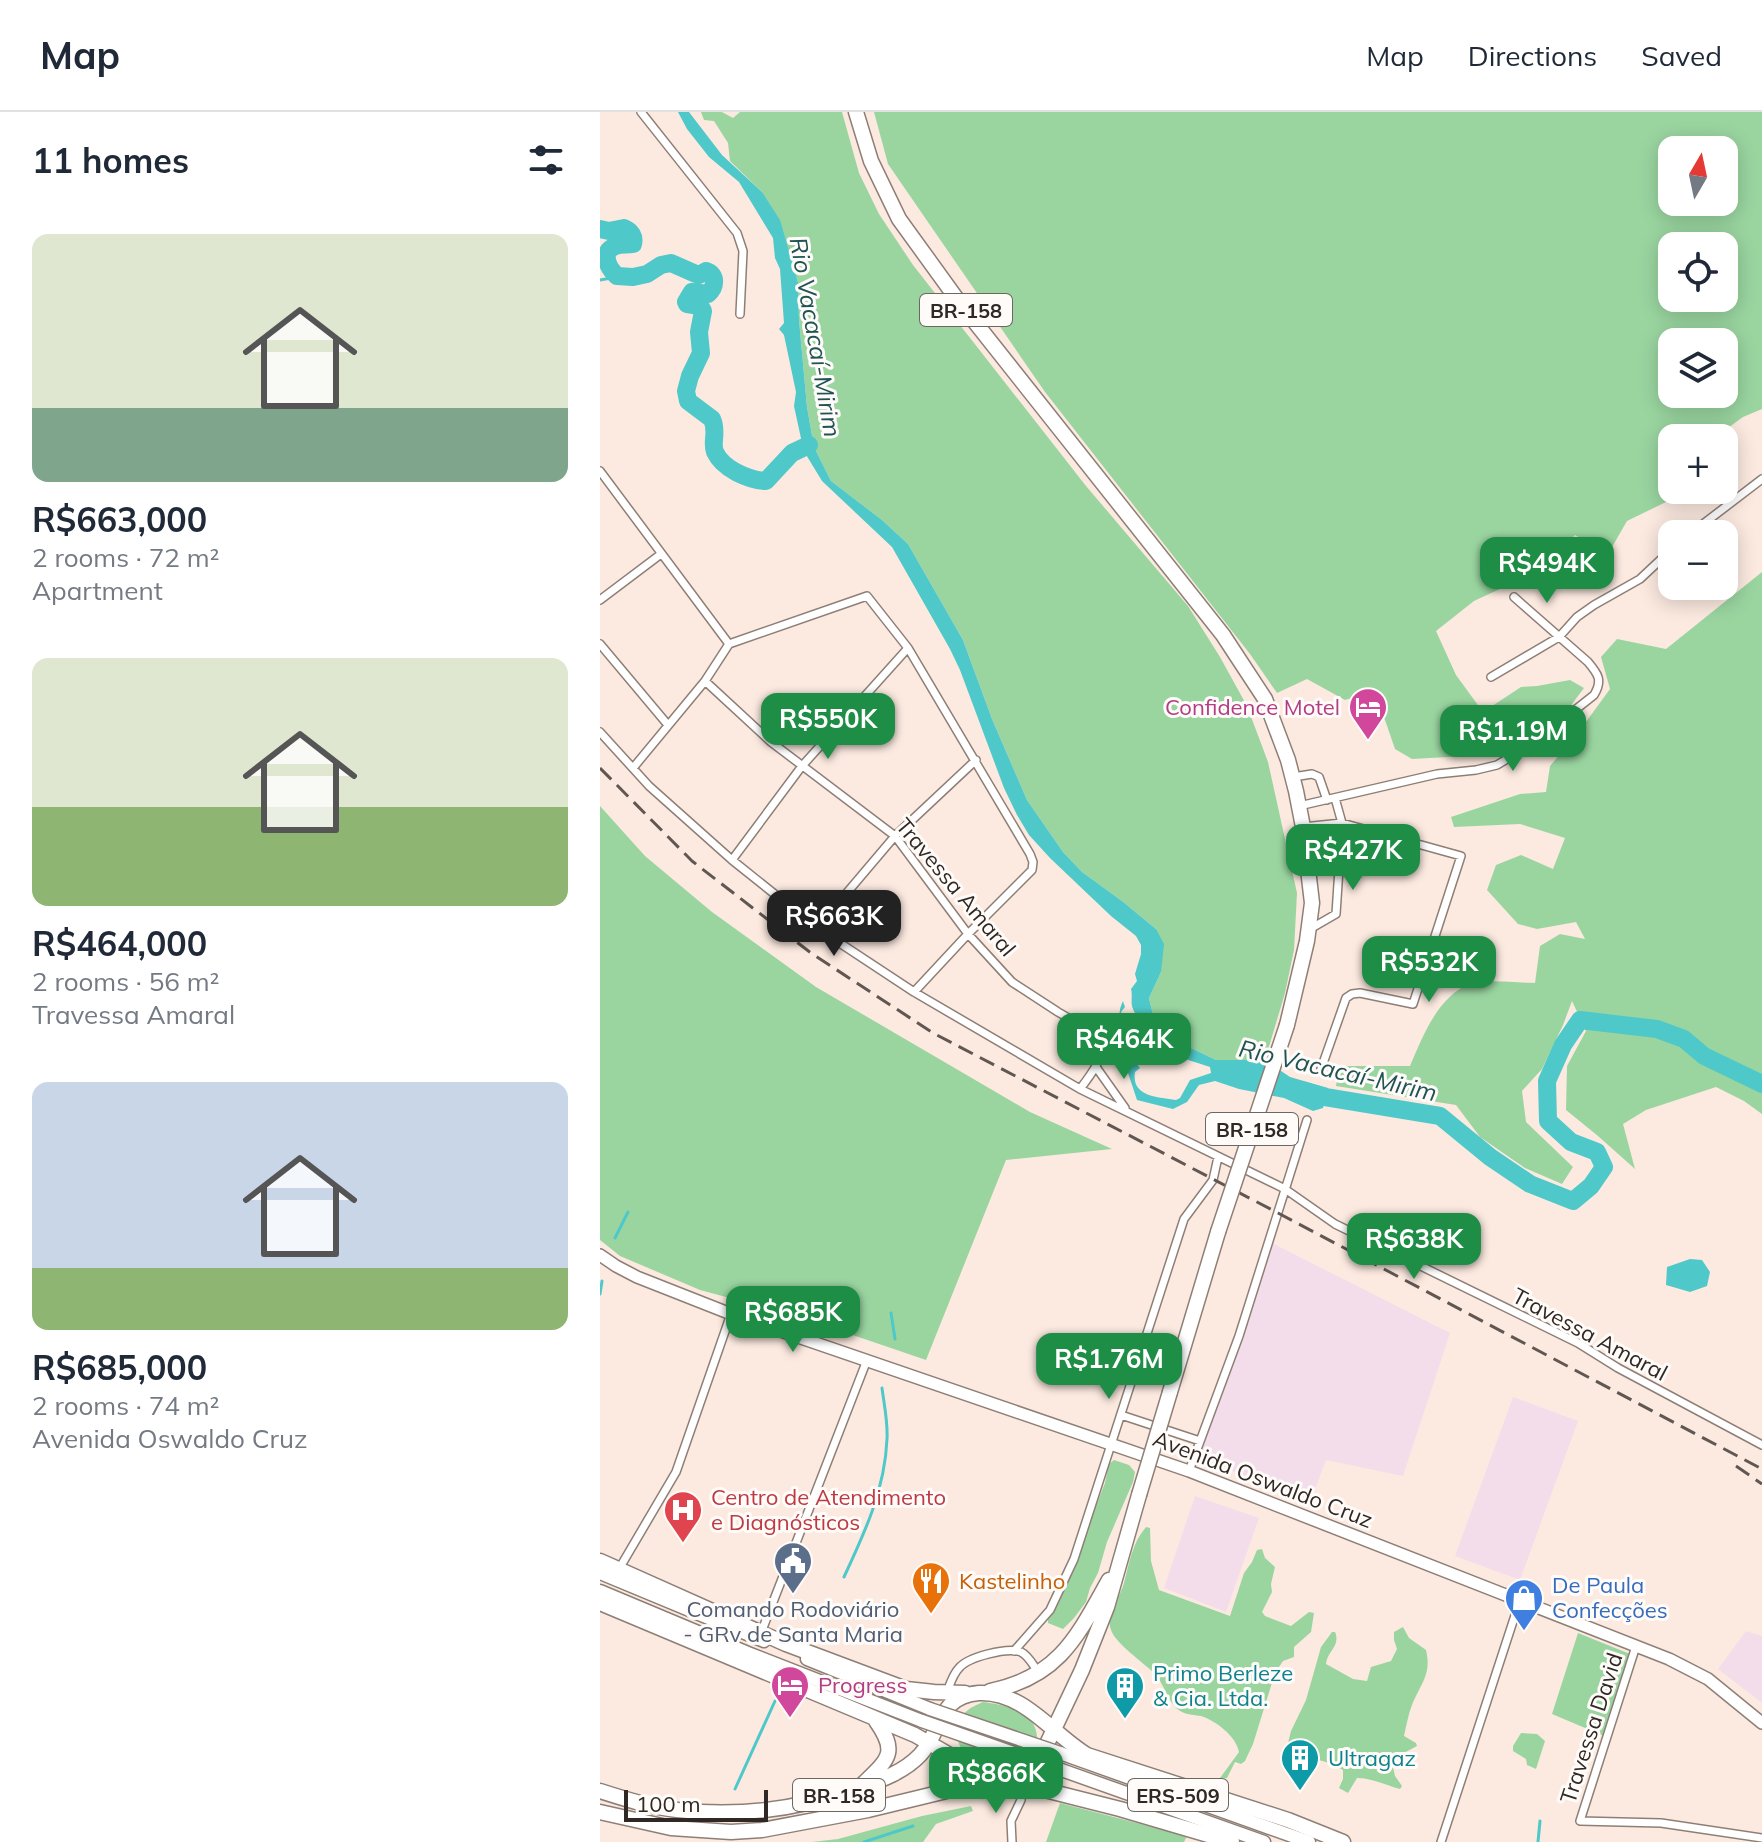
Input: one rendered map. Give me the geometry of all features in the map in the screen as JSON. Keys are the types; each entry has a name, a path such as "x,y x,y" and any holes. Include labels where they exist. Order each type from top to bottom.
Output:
{"highway":[{"name":"BR-158","path":"600,1812 670,1835 796,1825 1004,1776 1027,1768 1038,1758 1082,1670 1107,1607 1218,1232 1287,1025 1310,929 1312,903 1299,806 1293,777 1265,699 1223,635 969,315 899,219 871,161 856,112"},
{"path":"600,1561 761,1633 906,1689 993,1694 1023,1705 1053,1730"},
{"name":"BR-158","path":"600,1791 673,1810 766,1810 798,1806 889,1777 920,1755 949,1704 964,1696 1018,1684 1040,1674 1056,1660 1078,1632 1119,1562"},
{"path":"600,1603 929,1742 962,1762 1004,1776"},
{"path":"860,1787 884,1764 889,1752 886,1735 876,1720"},
{"name":"ERS-509","path":"1053,1730 1087,1755 1288,1820 1343,1842"},
{"name":"ERS-509","path":"1004,1776 1041,1790 1120,1809 1232,1842"}],"main road":[{"name":"ERS-509","path":"600,1573 930,1709 1309,1842"},
{"name":"ERS-509","path":"600,1591 922,1721 1264,1842"}],"street":[{"path":"641,112 737,233 743,251 740,314"},
{"path":"600,471 729,644"},
{"path":"1708,520 1762,479"},
{"path":"600,492 610,484"},
{"path":"600,600 661,554"},
{"path":"1491,677 1559,637 1577,617 1640,579 1658,562"},
{"path":"633,768 705,681 729,644 867,596 908,648 1033,862 1032,870 914,992"},
{"path":"1299,806 1437,774 1497,765 1532,744 1594,695 1599,687 1598,674 1514,597"},
{"path":"600,644 668,725"},
{"path":"732,860 802,766 908,648"},
{"name":"Travessa Amaral","path":"705,681 771,742 895,836 968,934 1012,982 1103,1038 1103,1050 1096,1067"},
{"name":"Travessa Amaral","path":"600,732 649,786 732,860 817,928 914,992 1080,1089 1285,1189 1335,1224 1578,1343 1631,1376 1762,1445"},
{"path":"817,928 895,836 976,760"},
{"path":"1293,777 1312,774 1319,777 1342,823 1336,914 1310,929"},
{"path":"1303,827 1342,823 1461,856 1413,1004 1360,993 1346,998 1321,1069"},
{"path":"1080,1089 1096,1067 1127,1112"},
{"path":"1189,1471 1239,1336 1307,1120"},
{"path":"1014,1651 1050,1610 1074,1559 1184,1219 1213,1180 1218,1157"},
{"name":"Avenida Oswaldo Cruz","path":"600,1255 637,1277 731,1314 1189,1471 1669,1659 1708,1679 1762,1723"},
{"path":"619,1569 676,1472 731,1314"},
{"path":"761,1633 867,1360"},
{"path":"1121,1415 1200,1441"},
{"path":"1441,1842 1520,1600"},
{"name":"Travessa David","path":"1636,1646 1580,1821 1661,1823 1762,1838"},
{"path":"947,1693 957,1669 1000,1650 1014,1651 1028,1657 1040,1674"},
{"path":"1012,1842 1011,1821 1021,1800"}],"shaded area":[{"path":"1272,1243 1450,1333 1403,1476 1326,1460 1311,1500 1197,1458"},
{"path":"1513,1397 1578,1421 1520,1580 1455,1556"},
{"path":"1195,1496 1259,1518 1226,1612 1164,1588"},
{"path":"1746,1631 1762,1636 1762,1703 1718,1669"}],"green space":[{"path":"701,112 722,112 733,118 740,112 842,112 859,173 879,214 913,265 1086,486 1188,606 1220,657 1247,706 1268,762 1297,893 1294,950 1265,1060 1216,1060 1168,1037 1153,1015 1149,998 1161,972 1156,929 1082,872 1063,852 1027,800 992,719 963,640 908,544 831,481 814,447 807,407 798,281 762,192 730,161 728,143 714,121 704,120"},
{"path":"874,112 1762,112 1762,409 1733,424 1658,424 1658,504 1662,504 1627,521 1608,554 1575,535 1538,571 1474,601 1436,631 1456,675 1483,712 1521,687 1570,680 1584,688 1569,708 1518,740 1485,755 1412,759 1395,749 1375,691 1345,700 1307,679 1277,693 1250,654 1045,392 888,164"},
{"path":"1762,572 1762,1114 1716,1087 1646,1110 1623,1124 1635,1169 1566,1110 1567,1066 1586,1031 1572,1001 1542,1069 1522,1091 1526,1122 1573,1167 1562,1184 1525,1168 1480,1137 1456,1105 1336,1086 1339,1066 1410,1066 1433,1018 1460,989 1478,982 1535,983 1540,946 1560,934 1585,939 1576,922 1537,929 1518,924 1487,890 1496,865 1521,855 1553,869 1565,838 1520,824 1454,827 1451,817 1520,794 1546,792 1550,766 1610,689 1601,657 1617,639 1666,649 1727,600 1738,600 1738,591"},
{"path":"600,806 645,856 712,912 816,987 1030,1112 1112,1149 1006,1160 926,1360 797,1316 700,1290 620,1256 600,1240"},
{"path":"1114,1460 1129,1465 1135,1472 1133,1482 1086,1602 1063,1629 1048,1623 1048,1618 1073,1568 1105,1483 1109,1464"},
{"path":"1146,1527 1150,1528 1151,1561 1159,1590 1230,1616 1244,1573 1257,1550 1262,1549 1265,1558 1275,1567 1272,1592 1262,1612 1265,1616 1291,1626 1309,1612 1314,1613 1311,1632 1294,1647 1294,1657 1283,1661 1275,1673 1245,1761 1241,1764 1235,1762 1227,1778 1220,1778 1239,1752 1234,1740 1213,1721 1177,1709 1154,1673 1124,1647 1111,1630 1111,1612 1122,1589 1134,1547"},
{"path":"1403,1627 1409,1638 1426,1650 1428,1664 1411,1707 1404,1736 1417,1746 1392,1763 1395,1776 1402,1786 1400,1789 1357,1778 1348,1793 1339,1788 1343,1770 1332,1764 1299,1759 1293,1760 1291,1767 1288,1767 1287,1747 1291,1731 1306,1700 1321,1647 1332,1632 1335,1632 1336,1641 1326,1664 1353,1679 1367,1681 1371,1667 1391,1661 1397,1649 1394,1632"},
{"path":"1578,1633 1630,1654 1604,1736 1552,1714"},
{"path":"983,1702 1011,1708 1033,1723 1036,1731 1035,1750 1025,1762 1009,1766 989,1764 963,1750 958,1737 959,1721 967,1711"},
{"path":"1521,1733 1537,1734 1545,1741 1536,1769 1513,1751"},
{"path":"1060,1803 1187,1836 1184,1842 1046,1842"},
{"path":"971,1806 973,1811 936,1824 923,1842 812,1842 838,1839"}],"water":[{"name":"Rio Vacacaí-Mirim","path":"678,112 689,112 722,155 762,192 780,220 798,282 807,407 814,447 831,481 908,544 963,640 992,719 1027,800 1063,852 1082,872 1156,929 1164,944 1161,972 1149,998 1153,1015 1168,1037 1216,1060 1265,1060 1290,1077 1328,1088 1323,1108 1313,1111 1284,1098 1215,1081 1199,1085 1187,1102 1173,1109 1137,1100 1126,1067 1130,1041 1120,1022 1123,1001 1123,1019 1138,1047 1136,1063 1140,1068 1135,1072 1135,1080 1141,1091 1176,1100 1190,1080 1211,1073 1210,1067 1176,1056 1153,1042 1141,1040 1142,1022 1132,1006 1131,989 1137,981 1135,974 1141,954 1141,945 1136,936 1111,916 1029,835 1004,788 960,670 892,547 822,481 805,453 798,451 802,443 794,406 796,392 784,335 779,329 784,323 780,269 775,258 773,238 739,182 709,157"},
{"path":"1690,1259 1702,1260 1710,1272 1707,1286 1690,1292 1666,1285 1667,1267"}],"waterway":[{"path":"600,229 624,228 633,236 633,244 613,247 607,254 610,268 617,276 647,274 671,263 699,275 706,271 714,278 708,294 692,292 686,302 700,306 703,311 699,332 701,353 686,391 688,401 712,419 715,452 724,464 744,476 766,481 792,453 809,445"},
{"path":"600,280 622,276"},
{"name":"Rio Vacacaí-Mirim","path":"1301,1090 1325,1097 1440,1116 1490,1157 1530,1184 1573,1201 1591,1186 1604,1167 1597,1152 1571,1142 1548,1121 1547,1081 1563,1045 1580,1020 1657,1029 1684,1039 1704,1056 1762,1084"},
{"path":"615,1238 628,1212"},
{"path":"600,1294 602,1281"},
{"path":"891,1313 895,1339"},
{"path":"844,1577 866,1527 882,1475 887,1433 882,1388"},
{"path":"735,1789 775,1701"},
{"path":"1538,1842 1540,1821"},
{"path":"864,1842 913,1826"}],"railway":[{"path":"600,768 692,861 811,953 933,1033 1762,1469"},
{"path":"1736,1466 1762,1484"}],"place":[{"name":"Confidence Motel","path":"1368,741"},
{"name":"Centro de Atendimento e Diagnósticos","path":"683,1544"},
{"name":"Comando Rodoviário - GRv de Santa Maria","path":"793,1595"},
{"name":"Kastelinho","path":"931,1615"},
{"name":"De Paula Confecções","path":"1524,1632"},
{"name":"Progress","path":"790,1719"},
{"name":"Primo Berleze & Cia. Ltda.","path":"1125,1720"},
{"name":"Ultragaz","path":"1300,1792"}]}
